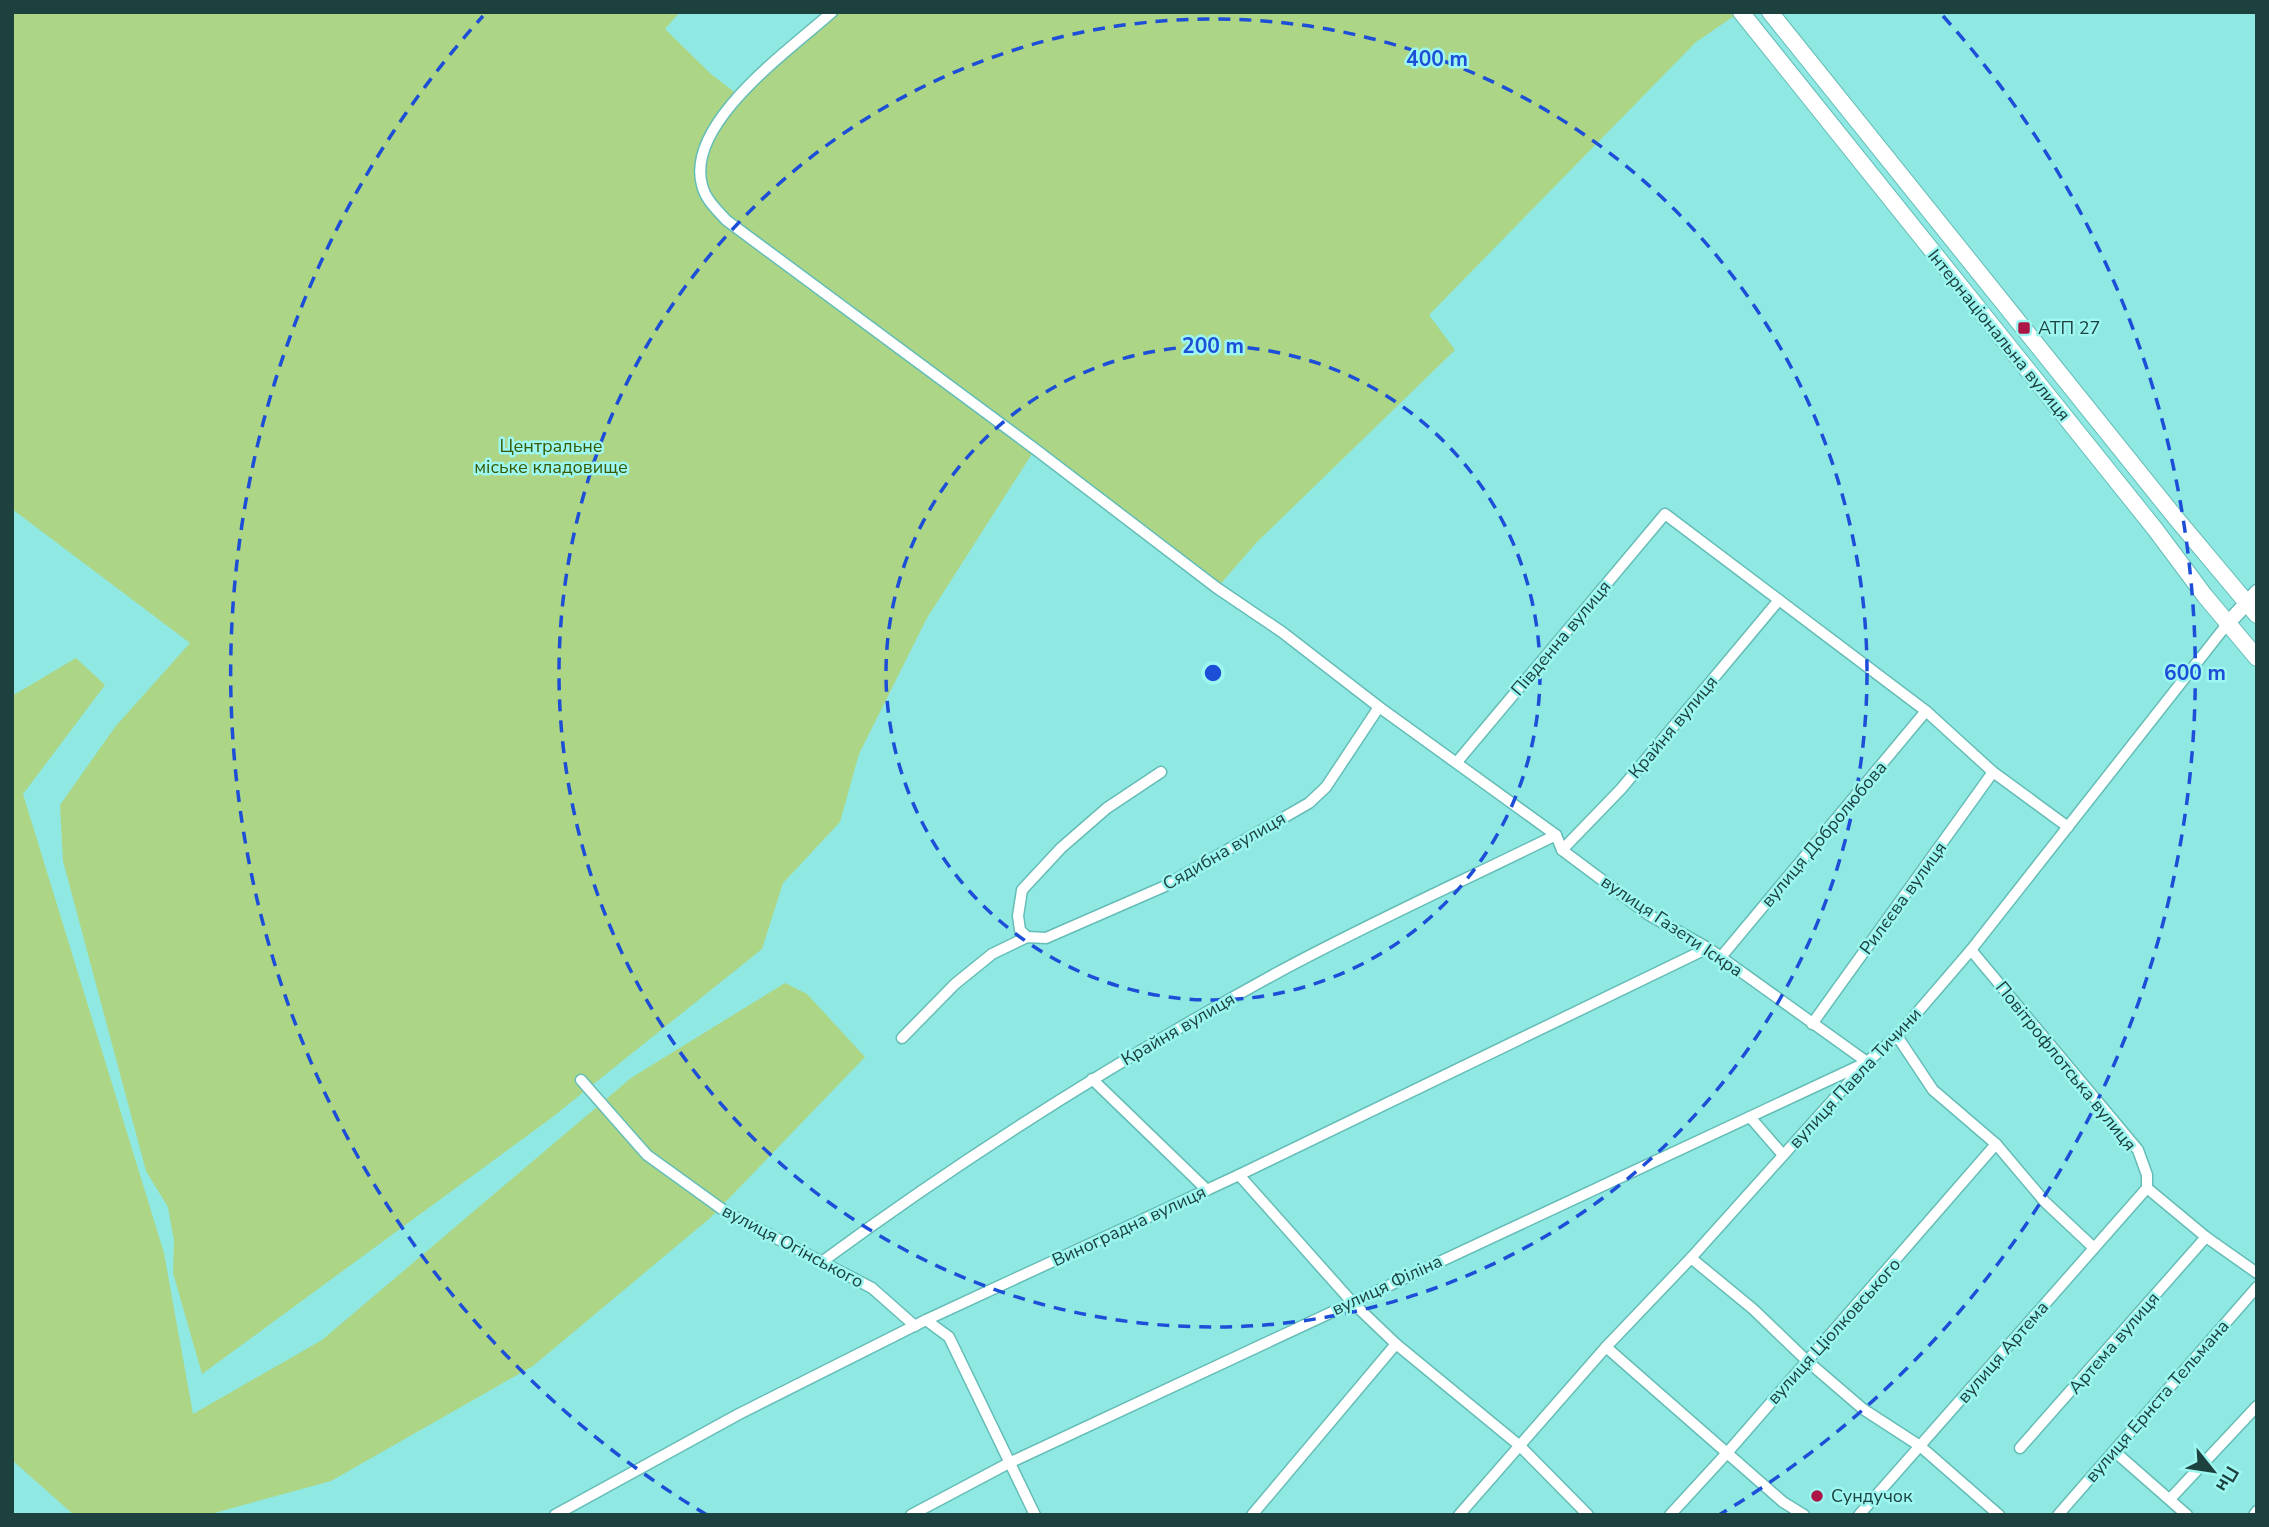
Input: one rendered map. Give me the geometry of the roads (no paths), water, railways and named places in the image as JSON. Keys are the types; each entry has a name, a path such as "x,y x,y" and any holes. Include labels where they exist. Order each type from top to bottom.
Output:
{"main road":[{"name":"Інтернаціональна вулиця","path":"1741,12 2257,658"},
{"name":"Інтернаціональна вулиця","path":"1770,12 2175,517 2254,603"}],"street":[{"path":"832,12 738,96 712,130 699,172 702,187 726,220 1217,588 1282,632 1379,707 1556,835 1562,850"},
{"name":"Південна вулиця","path":"1458,762 1665,514 1779,600"},
{"path":"1779,600 1926,711 1993,772 2068,827"},
{"name":"Крайня вулиця","path":"1562,850 1621,789 1779,600"},
{"path":"2228,623 2254,603"},
{"name":"вулиця Павла Тичини","path":"1459,1515 1606,1347 1691,1258 1867,1062 1897,1037 1970,950 2228,623"},
{"name":"Сядибна вулиця","path":"902,1038 955,984 992,954 1027,937 1046,938 1163,887 1309,803 1326,787 1379,707"},
{"name":"вулиця Добролюбова","path":"1721,957 1926,711"},
{"path":"1027,937 1020,930 1018,916 1023,890 1061,848 1107,808 1161,772"},
{"name":"Рилєєва вулиця","path":"1812,1024 1993,772"},
{"name":"Крайня вулиця","path":"822,1261 908,1199 1091,1079 1278,972 1556,835"},
{"name":"вулиця Газети Іскра","path":"1562,850 1649,915 1708,948 1867,1062"},
{"name":"Виноградна вулиця","path":"555,1515 739,1414 926,1320 1239,1175 1708,948"},
{"name":"Повітрофлотська вулиця","path":"1970,950 2138,1150 2147,1175 2147,1188"},
{"path":"1897,1037 1933,1090 1996,1144 2045,1202 2094,1248"},
{"name":"вулиця Філіна","path":"911,1515 1009,1463 1867,1062"},
{"path":"1091,1079 1207,1190"},
{"name":"вулиця Огінського","path":"581,1080 647,1155 726,1212 872,1288 915,1326"},
{"path":"1750,1116 1783,1155"},
{"name":"вулиця Ціолковського","path":"1670,1515 1899,1258 1996,1144"},
{"path":"1239,1175 1352,1302 1396,1344 1520,1446 1588,1515"},
{"path":"2147,1188 2206,1237 2257,1273"},
{"name":"вулиця Артема","path":"1859,1515 2147,1188"},
{"name":"Артема вулиця","path":"2021,1448 2206,1237"},
{"path":"1691,1258 1753,1309 1863,1409 1920,1447 1999,1515"},
{"name":"вулиця Ернста Тельмана","path":"2058,1515 2257,1287"},
{"path":"926,1320 949,1337 1035,1515"},
{"path":"1252,1515 1396,1344"},
{"path":"1606,1347 1783,1502 1804,1515"},
{"path":"2170,1499 2257,1406"},
{"path":"2114,1451 2187,1515"}],"place":[{"name":"АТП 27","path":"2024,328"},
{"name":"Сундучок","path":"1817,1496"}],"park label":[{"name":"Центральне міське кладовище","path":"551,456"}]}
